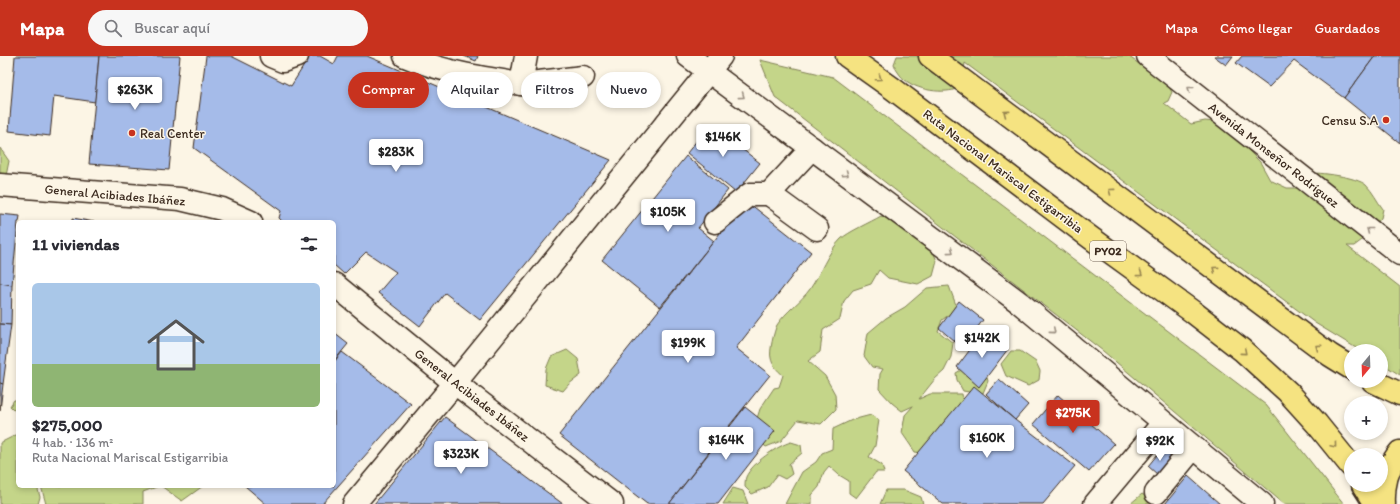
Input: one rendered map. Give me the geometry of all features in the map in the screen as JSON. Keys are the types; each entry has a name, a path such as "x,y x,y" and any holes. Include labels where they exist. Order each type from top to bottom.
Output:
{"highway":[{"name":"Ruta Nacional Mariscal Estigarribia","path":"847,56 1242,350 1288,392 1318,424 1344,457"},
{"path":"930,56 1330,355 1344,364"},
{"path":"1388,388 1400,394"},
{"path":"1384,504 1385,480 1393,460 1400,452"},
{"path":"1367,492 1375,504"}],"street":[{"path":"271,56 283,61 297,56"},
{"path":"405,56 421,63 474,77 521,84"},
{"path":"523,72 526,56"},
{"path":"688,56 715,64 812,148 1020,303 1262,504"},
{"name":"Avenida Monseñor Rodríguez","path":"1148,56 1400,254"},
{"path":"354,504 456,383 715,64"},
{"path":"769,194 812,148"},
{"name":"General Acibiades Ibáñez","path":"0,186 180,199 222,208 247,220"},
{"path":"715,222 750,194 769,194 818,229"},
{"name":"General Acibiades Ibáñez","path":"336,286 456,383 612,504"},
{"path":"1095,504 1163,423"},
{"path":"1156,493 1193,448"}],"green space":[{"path":"897,56 1128,56 1167,84 1172,92 1168,101 1164,103 1191,124 1205,121 1215,122 1239,141 1260,162 1270,180 1287,188 1297,188 1307,173 1313,173 1347,177 1366,185 1383,209 1381,218 1362,240 1354,246 1347,246 1400,287 1400,375 1388,367 1388,344 1350,344 1315,323 965,63 962,86 946,91 930,90 915,86 902,78 894,64"},
{"path":"760,60 833,77 1266,405 1344,504 1284,504 1103,351 775,97"},
{"path":"0,148 9,161 6,176 0,187"},
{"path":"881,216 910,229 929,242 937,261 933,276 918,284 888,278 879,270 871,284 853,290 844,301 840,319 823,330 820,352 808,361 825,376 835,394 836,409 821,424 798,420 781,441 766,447 752,434 760,409 774,388 779,387 783,375 774,365 771,355 772,342 777,325 810,289 832,250 841,239 854,230"},
{"path":"949,286 956,305 950,314 942,320 938,331 953,343 951,357 944,371 935,379 919,399 930,394 962,394 964,406 930,454 915,452 902,433 905,415 913,406 902,411 879,389 880,374 883,369 872,367 864,356 868,333 886,318 905,307 927,288"},
{"path":"567,350 578,359 581,375 569,384 563,391 545,385 546,369 551,357"},
{"path":"1011,351 1020,351 1036,362 1040,371 1039,380 1028,386 1006,376 1001,364"},
{"path":"963,369 986,374 988,381 983,393 963,391 957,380 956,373"},
{"path":"14,400 16,400 16,412 10,406"},
{"path":"871,415 879,420 875,446 869,457 882,465 884,472 876,472 856,498 849,493 849,481 829,466 824,472 819,487 812,495 812,504 785,504 802,472 816,462 822,453 832,449 833,429 852,420"},
{"path":"16,435 16,488 38,488 40,497 38,504 0,504 0,443"},
{"path":"791,442 801,445 802,453 789,464 792,474 785,479 777,475 768,487 752,494 745,487 746,478 749,472 766,456 779,447"},
{"path":"42,488 154,488 143,492 143,504 46,504"},
{"path":"164,488 200,488 182,501"},
{"path":"733,488 743,491 748,504 723,504"},
{"path":"886,490 904,490 921,497 923,504 880,504"},
{"path":"1142,494 1151,500 1152,504 1130,504"}],"building":[{"path":"15,56 99,56 95,102 54,96 50,136 9,131"},
{"name":"Real Center","path":"99,56 180,56 169,170 89,164"},
{"path":"206,56 231,56 291,86 310,56 320,56 334,64 338,56 367,56 405,72 348,72 348,108 429,108 429,82 437,86 437,108 489,108 611,160 480,320 445,293 420,326 378,293 396,272 366,252 344,274 336,267 336,220 281,220 279,218 281,211 194,148"},
{"path":"464,56 478,56 476,61"},
{"path":"1214,56 1233,56 1226,65"},
{"path":"1242,56 1375,56 1344,98 1294,61 1269,87 1236,63"},
{"name":"Censu S.A","path":"1375,56 1400,56 1400,143 1344,98"},
{"path":"710,124 760,163 736,193 687,153"},
{"path":"686,156 728,190 698,228 714,241 660,307 602,260"},
{"path":"745,200 811,252 736,348 770,375 669,504 647,504 559,435"},
{"path":"0,214 20,216 19,220 16,220 16,243 12,285 0,283"},
{"path":"73,218 84,220 73,220"},
{"path":"0,283 12,285 11,325 0,324"},
{"path":"959,301 983,320 962,348 939,328"},
{"path":"0,324 11,325 3,384 0,383"},
{"path":"984,331 1008,349 979,387 957,367"},
{"path":"336,335 348,344 336,359"},
{"path":"342,352 411,404 322,504 266,504 247,488 336,488 336,360"},
{"path":"999,379 1028,405 1015,420 986,394"},
{"path":"0,383 3,384 0,411"},
{"path":"974,386 1075,466 1043,504 943,504 903,471"},
{"path":"1058,395 1114,444 1089,472 1033,424"},
{"path":"745,407 775,431 718,504 669,504"},
{"path":"445,417 563,504 374,504"},
{"path":"1162,449 1172,458 1158,475 1148,466"},
{"path":"1188,476 1220,504 1165,504"}],"place":[{"name":"Censu S.A","path":"1386,120"},
{"name":"Real Center","path":"132,133"}]}
